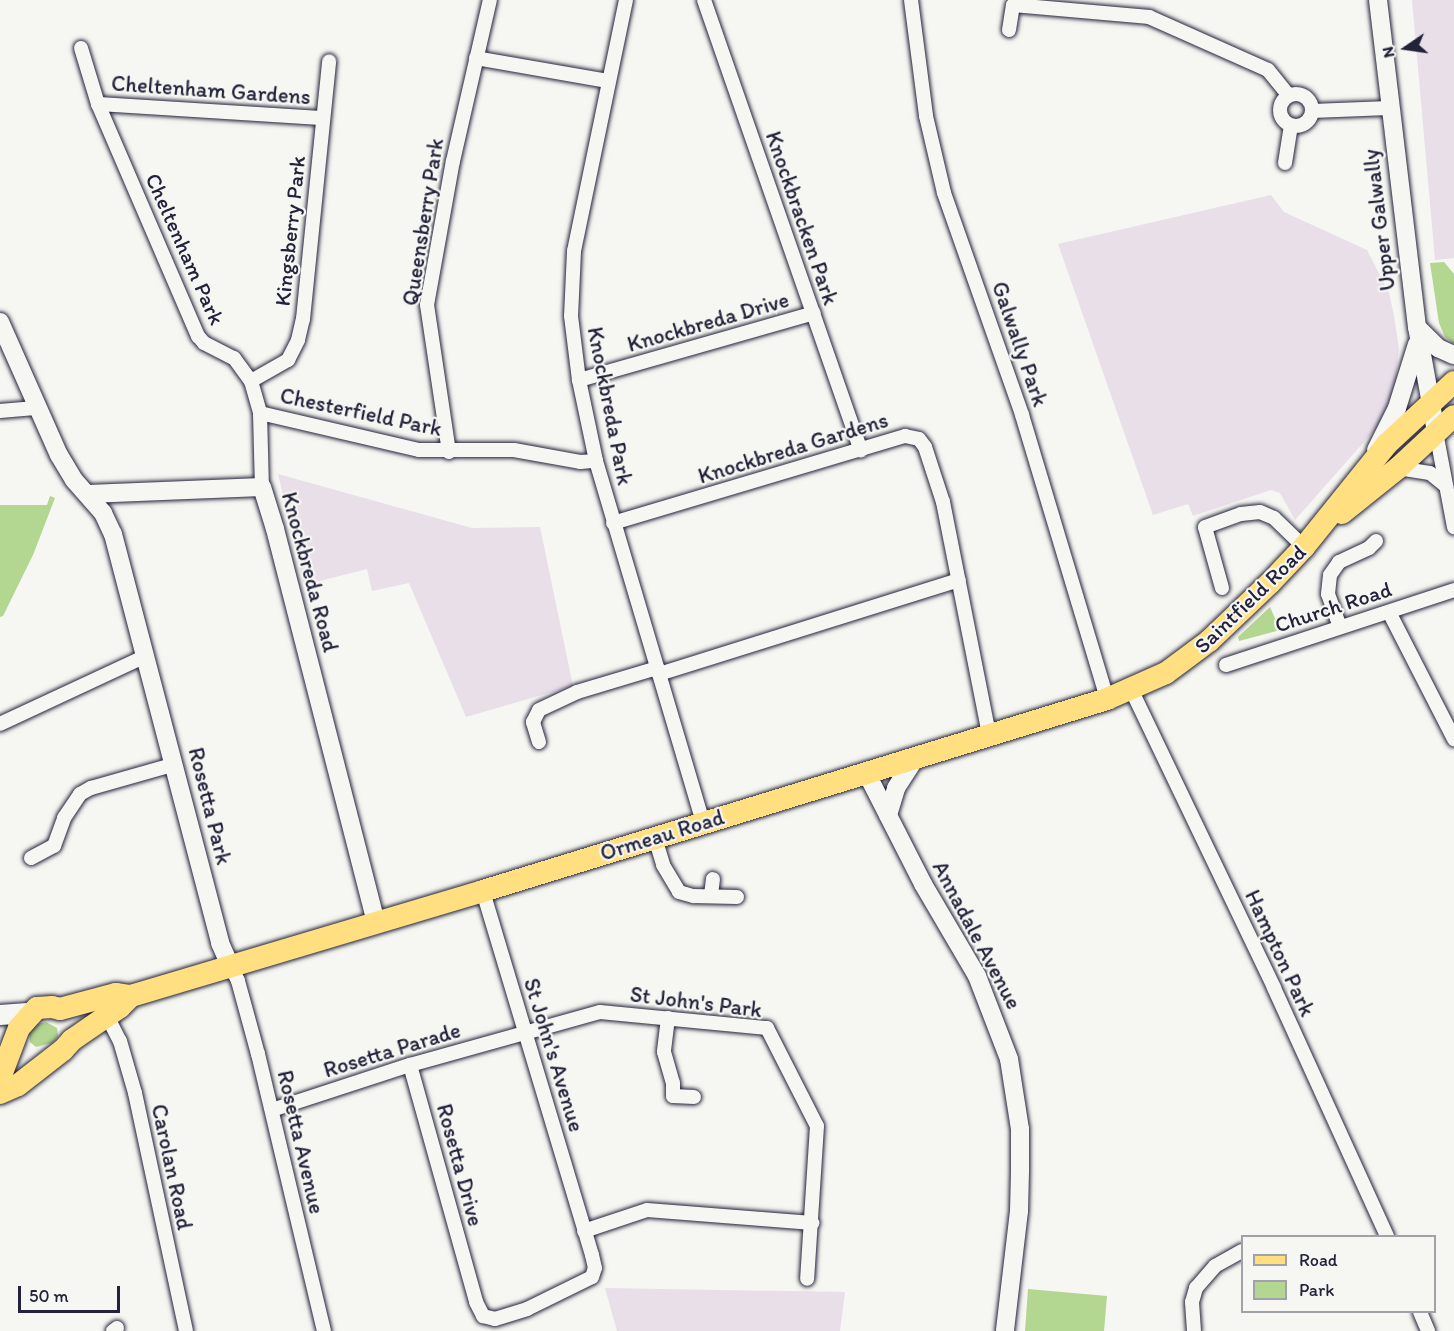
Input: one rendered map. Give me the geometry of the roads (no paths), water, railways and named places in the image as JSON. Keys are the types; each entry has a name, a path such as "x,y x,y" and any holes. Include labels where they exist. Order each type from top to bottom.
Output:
{"main road":[{"name":"Saintfield Road","path":"1308,542 1371,462 1454,382"},
{"path":"1430,403 1454,397"},
{"name":"Saintfield Road","path":"1188,659 1308,542 1398,468 1454,416"},
{"path":"1343,497 1412,439 1436,432"},
{"name":"Ormeau Road","path":"32,1013 42,1007 68,1007 116,994 131,996 483,891 1107,699 1188,659"},
{"name":"Ormeau Road","path":"0,1093 18,1085 72,1040 120,1007 131,996"},
{"path":"68,1007 72,1040"},
{"path":"0,1015 32,1013"},
{"path":"0,1078 8,1040 32,1013"},
{"path":"8,1040 24,1052 49,1060"}],"street":[{"name":"Queensberry Park","path":"449,452 427,305 453,161 490,0"},
{"name":"Knockbreda Park","path":"626,0 574,251 570,316 579,380 596,460 703,823"},
{"name":"Knockbracken Park","path":"704,0 861,450"},
{"name":"Galwally Park","path":"911,0 926,116 944,193 1022,415 1107,699"},
{"name":"Upper Galwally","path":"1378,0 1389,108 1418,334 1436,432"},
{"path":"1010,30 1013,5 1071,4 1141,15 1162,22 1268,70 1289,96"},
{"name":"Cheltenham Park","path":"81,48 98,104 198,336 204,344 234,358 251,381 260,413 262,487"},
{"path":"476,58 608,81"},
{"name":"Kingsberry Park","path":"251,381 288,360 298,340 303,318 329,60"},
{"path":"1289,96 1305,97 1312,111 1305,123 1291,125 1283,120 1280,111 1282,102 1289,96"},
{"name":"Cheltenham Gardens","path":"98,104 322,118"},
{"path":"1312,111 1389,108"},
{"path":"1285,163 1291,125"},
{"name":"Knockbreda Drive","path":"579,380 814,314"},
{"path":"0,322 59,455 74,480 88,494"},
{"path":"1371,462 1397,408 1418,334 1438,348 1454,355"},
{"path":"0,411 38,408"},
{"name":"Chesterfield Park","path":"260,413 419,450 449,452 514,450 580,462 596,460"},
{"path":"1436,432 1454,527"},
{"name":"Knockbreda Gardens","path":"613,523 905,436 919,439 943,502 959,580"},
{"path":"1398,468 1431,473 1446,486"},
{"name":"Knockbreda Road","path":"88,494 262,487 275,529 376,922"},
{"name":"Rosetta Park","path":"88,494 103,513 113,534 220,943 230,965"},
{"path":"1222,588 1204,527 1241,514 1260,512 1274,518 1308,542"},
{"path":"1340,627 1328,594 1330,575 1339,562 1370,548 1376,541"},
{"path":"539,742 533,722 539,710 577,692 658,671 959,580 978,691 989,735"},
{"name":"Church Road","path":"1226,664 1454,590"},
{"path":"1389,612 1454,739"},
{"path":"0,723 146,656"},
{"name":"Hampton Park","path":"1131,689 1274,988 1387,1235"},
{"path":"888,815 896,788 916,757"},
{"path":"31,858 54,846 64,818 80,794 92,788 175,764"},
{"name":"Annadale Avenue","path":"866,772 923,884 977,976 1009,1059 1020,1129 1020,1171 1019,1211 1005,1331"},
{"path":"655,838 663,866 679,891 693,896 736,897"},
{"path":"711,895 713,879"},
{"name":"St John's Avenue","path":"469,1276 483,1316 495,1318 527,1309 592,1277 595,1268 483,891"},
{"name":"Rosetta Avenue","path":"230,965 238,981 272,1110 324,1331"},
{"path":"68,1007 84,1010 103,1007 106,1015"},
{"name":"St John's Park","path":"525,1032 600,1012 761,1026 770,1032 817,1126 807,1279"},
{"name":"Carolan Road","path":"106,1015 120,1041 135,1093 186,1331"},
{"path":"668,1018 664,1052 673,1083 673,1096 694,1097"},
{"name":"Rosetta Parade","path":"272,1110 410,1065 525,1032"},
{"name":"Rosetta Drive","path":"410,1065 469,1276"},
{"path":"584,1231 647,1210 812,1223"},
{"path":"1194,1331 1192,1302 1196,1288 1215,1266 1241,1252"},
{"path":"1421,1313 1428,1331"}]}
